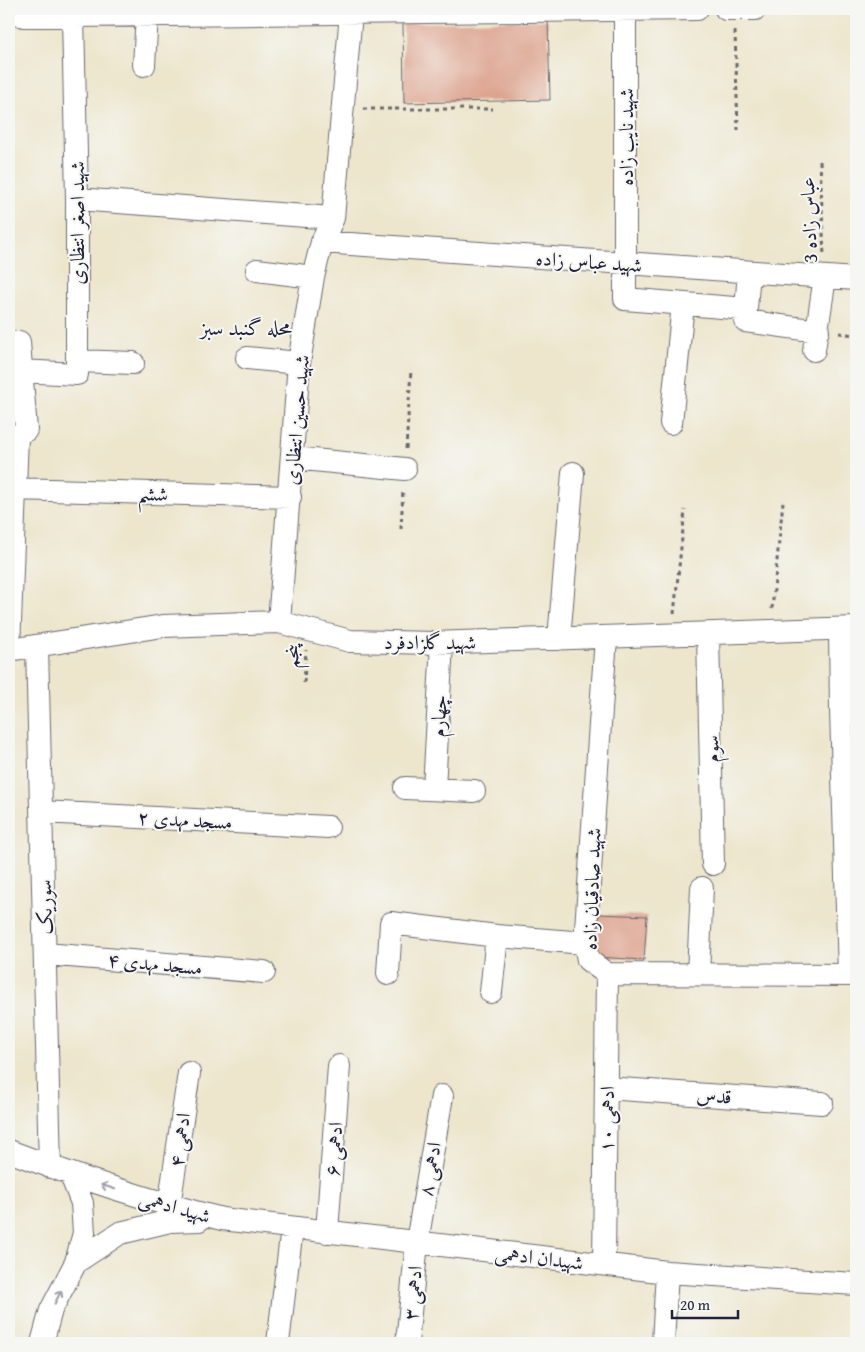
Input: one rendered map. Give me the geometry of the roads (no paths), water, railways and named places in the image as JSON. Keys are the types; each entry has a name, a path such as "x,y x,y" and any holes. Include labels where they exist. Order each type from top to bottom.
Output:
{"street":[{"path":"9,9 23,16 73,16 104,12 147,15 266,11 351,13 423,10 697,9"},
{"path":"726,9 755,9"},
{"name":"شهید نایب زاده","path":"625,10 625,299 683,304"},
{"name":"شهید حسین انتظاری","path":"279,622 299,363 313,277 322,242 333,218 351,13"},
{"path":"144,65 147,15"},
{"name":"شهید اصغر انتظاری","path":"73,16 77,199 77,360"},
{"path":"77,199 333,218"},
{"name":"شهید عباس زاده","path":"322,242 856,279"},
{"path":"257,270 313,277"},
{"path":"749,272 745,321 816,341 825,277"},
{"path":"671,423 683,304 746,309"},
{"path":"9,344 20,342 21,370 21,433 16,489 9,650"},
{"path":"247,358 299,363"},
{"path":"21,370 77,374 77,360 133,363"},
{"path":"293,458 405,469"},
{"path":"559,639 573,473"},
{"name":"ششم","path":"16,489 290,497"},
{"name":"شهید گلزادفرد","path":"9,650 163,626 279,622 350,641 442,643 848,629"},
{"path":"848,629 853,975"},
{"name":"سوم","path":"708,634 713,864"},
{"name":"شهید صادقیان زاده","path":"606,637 586,943 588,960 607,974 853,975"},
{"name":"چهارم","path":"434,789 442,643"},
{"name":"سوریک","path":"37,647 50,1167"},
{"path":"405,788 474,790"},
{"name":"مسجد مهدی ۲","path":"42,812 328,826"},
{"path":"698,974 702,888"},
{"path":"388,974 391,923 498,936 586,943"},
{"path":"491,992 498,936"},
{"name":"مسجد مهدی ۴","path":"45,954 264,972"},
{"name":"ادهمی ۱۰","path":"604,1264 607,974"},
{"name":"ادهمی ۶","path":"327,1232 338,1066"},
{"name":"ادهمی ۴","path":"169,1206 189,1073"},
{"name":"قدس","path":"606,1088 822,1103"},
{"name":"ادهمی ۸","path":"417,1242 442,1096"},
{"name":"شهید ادهمی","path":"9,1151 72,1175 169,1206 222,1219"},
{"path":"72,1175 83,1210 84,1233 76,1262"},
{"name":"شهید ادهمی","path":"42,1343 51,1310 76,1262 120,1233 170,1221 222,1219"},
{"name":"شهیدان ادهمی","path":"222,1219 667,1272 856,1284"},
{"path":"278,1343 292,1228"},
{"name":"ادهمی ۳","path":"408,1343 417,1242"},
{"path":"663,1343 667,1272"}],"district":[{"name":"محله گنبد سبز","path":"246,327"}]}
